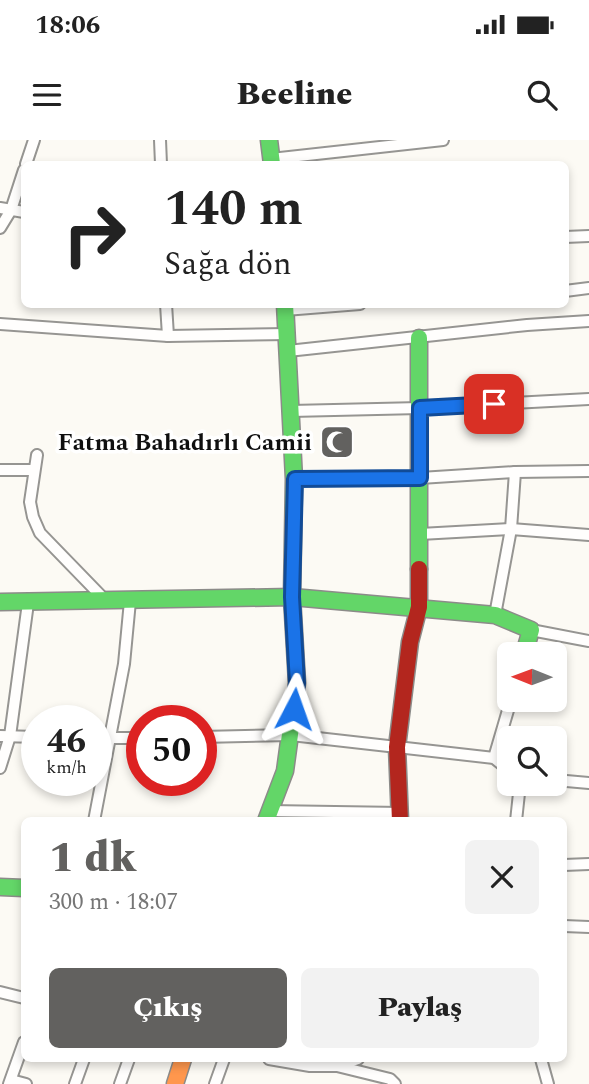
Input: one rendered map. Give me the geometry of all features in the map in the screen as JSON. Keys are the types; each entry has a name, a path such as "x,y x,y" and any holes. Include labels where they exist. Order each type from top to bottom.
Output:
{"street":[{"path":"27,161 34,140"},
{"path":"160,140 161,161"},
{"path":"269,140 271,161"},
{"path":"279,161 443,140"},
{"path":"0,228 21,176"},
{"path":"569,237 589,236"},
{"path":"569,290 589,288"},
{"path":"166,308 168,336"},
{"path":"285,308 295,479 292,597 297,683 285,771 267,816 401,817 397,747 410,642 419,607 419,338"},
{"path":"288,351 527,325 589,321"},
{"path":"0,324 168,336 287,334"},
{"path":"291,411 420,408 589,399"},
{"path":"37,455 30,502 40,533 104,600"},
{"path":"0,470 34,470"},
{"path":"295,479 420,478 589,471"},
{"path":"495,615 511,529 515,472"},
{"path":"419,534 511,529 589,535"},
{"path":"0,602 292,597 495,615 531,630 589,641"},
{"path":"112,732 124,664 130,601"},
{"path":"0,768 28,603"},
{"path":"528,642 531,630"},
{"path":"494,758 507,712"},
{"path":"217,737 292,735 497,760"},
{"path":"567,781 589,783"},
{"path":"94,817 98,796"},
{"path":"516,817 519,796"},
{"path":"567,865 589,864"},
{"path":"0,887 21,888"},
{"path":"567,926 589,927"},
{"path":"0,992 21,997"},
{"path":"21,1051 10,1082 26,1084"},
{"path":"75,1084 83,1062"},
{"path":"120,1084 128,1062"},
{"path":"175,1084 182,1062"},
{"path":"215,1084 223,1062"},
{"path":"287,1062 310,1066 337,1066 390,1079 395,1084"},
{"path":"337,1066 349,1062"},
{"path":"542,1062 548,1084"}],"traffic: fast":[{"path":"269,140 272,161"},
{"path":"268,817 285,771 297,683 292,597 294,479 285,308"},
{"path":"419,338 419,569"},
{"path":"0,602 292,597 495,615 531,630 528,642"},
{"path":"0,887 21,888"}],"traffic: slow":[{"path":"175,1084 182,1062"}],"traffic: jam":[{"path":"400,817 397,747 410,642 419,607 419,569"}],"place":[{"name":"Fatma Bahadırlı Camii","path":"337,442"}],"route":[{"path":"294,709 297,683 292,597 295,479 420,478 420,408 494,404"}]}
